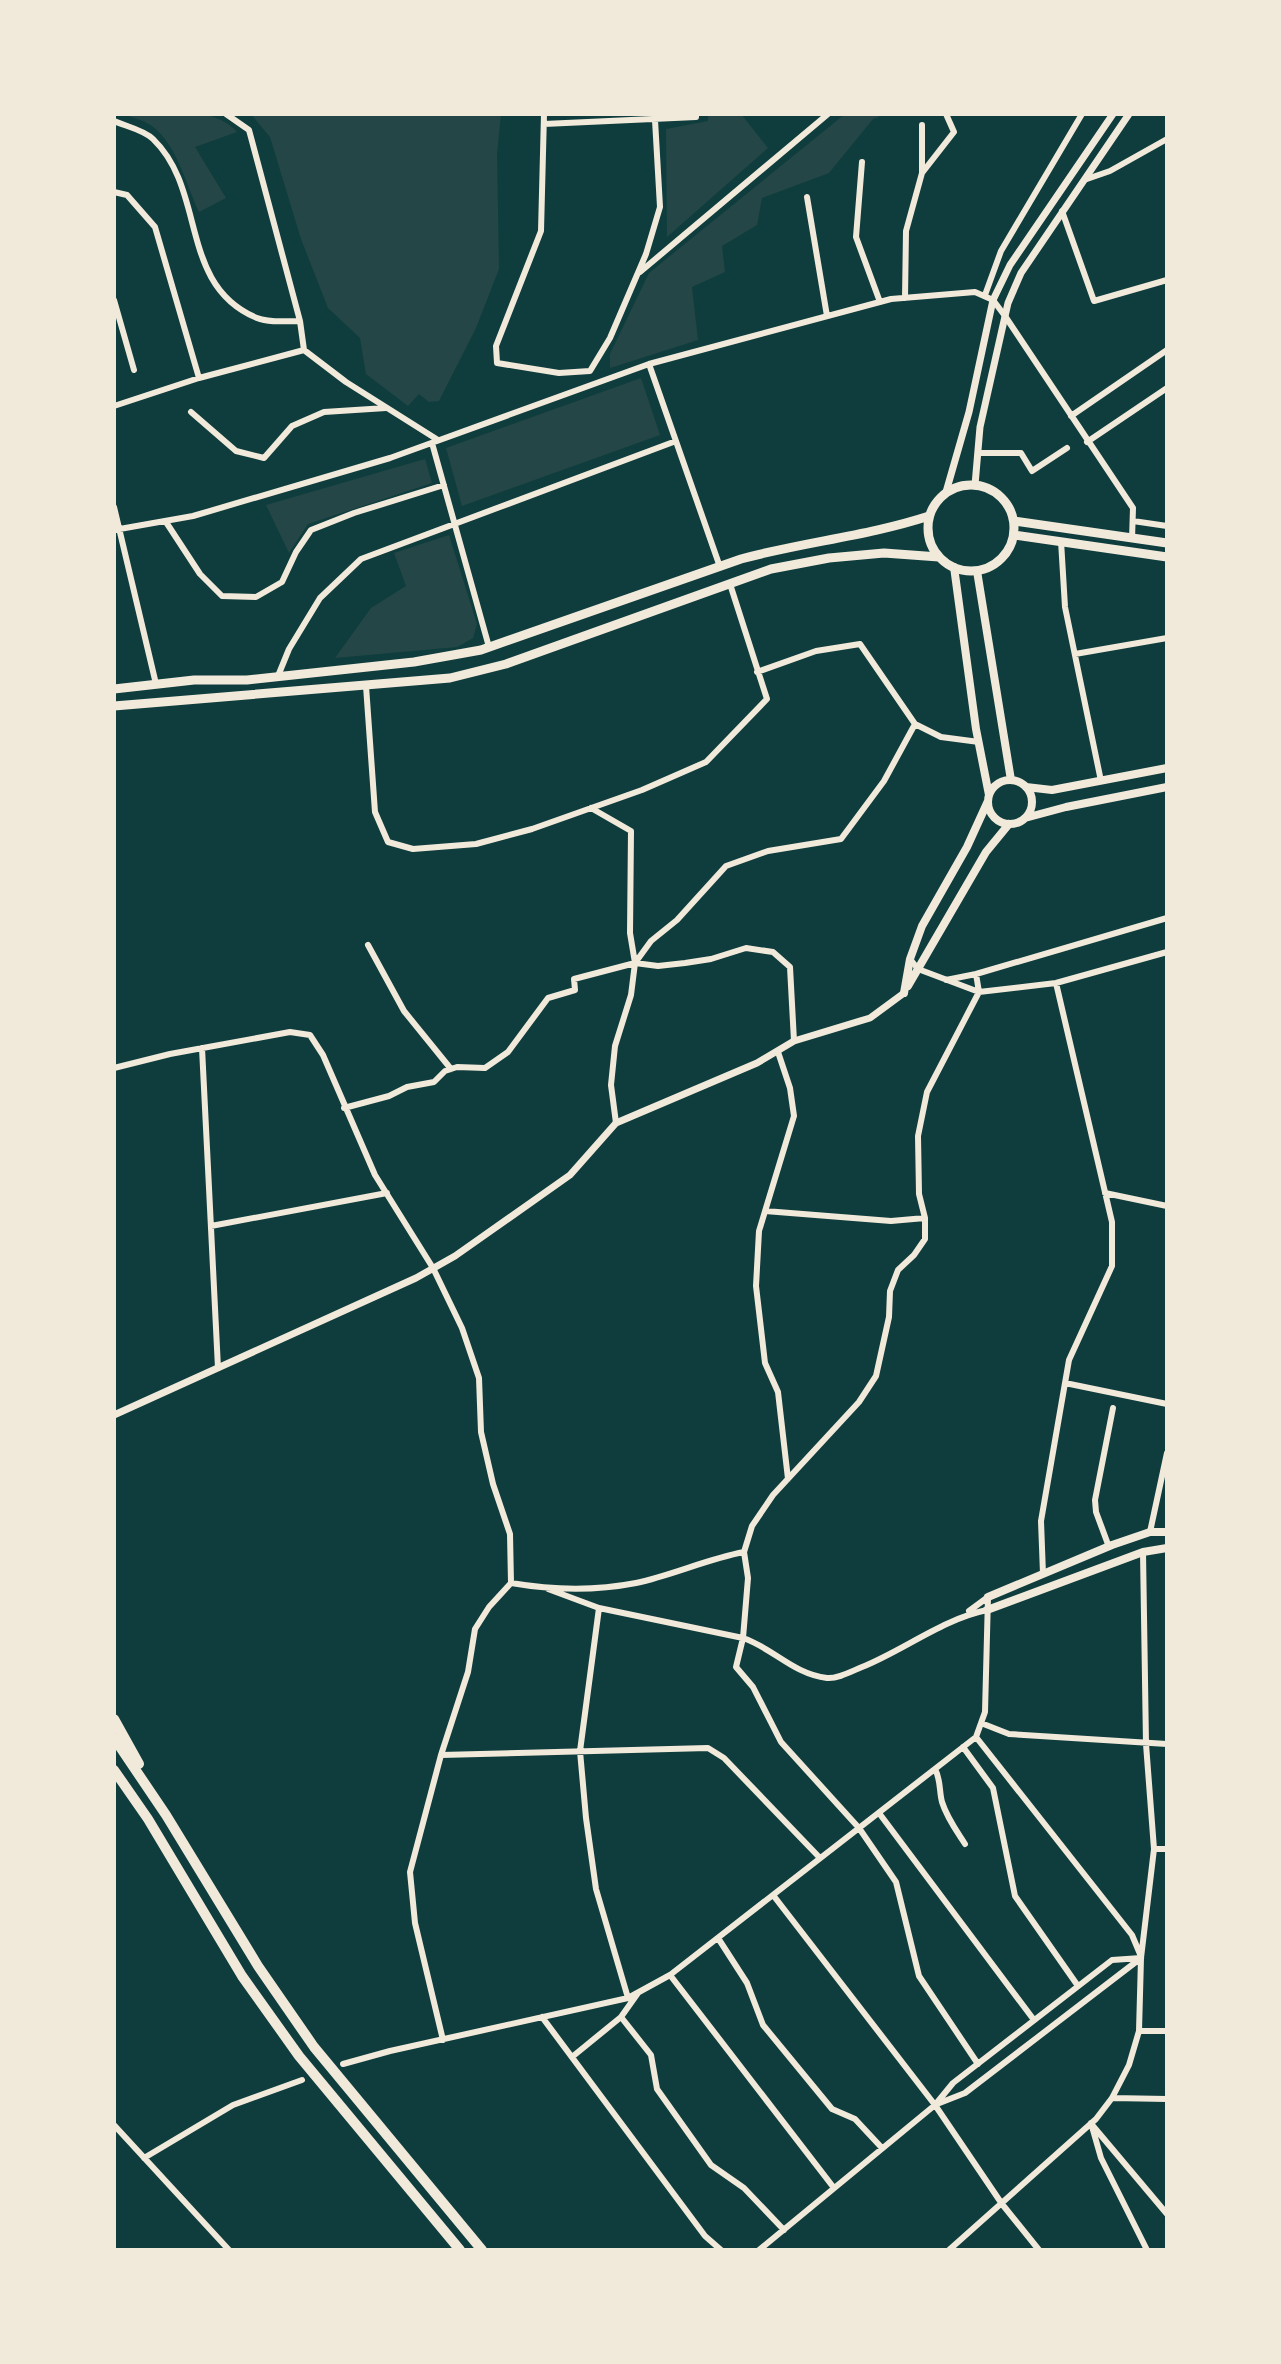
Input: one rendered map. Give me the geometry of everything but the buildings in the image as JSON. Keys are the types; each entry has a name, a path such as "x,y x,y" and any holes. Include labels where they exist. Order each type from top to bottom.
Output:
{"highway":[{"path":"114,1719 166,1815"},
{"path":"114,1738 166,1815 258,1966 314,2047 482,2250"},
{"path":"114,1770 148,1819 242,1976 299,2056 460,2250"},
{"path":"114,1777 148,1819"}],"main road":[{"path":"975,485 988,488 1000,496 1009,507 1014,521 1010,548 990,567 977,571 954,567 939,557 931,545 928,530 929,516 946,492 960,486 975,485"},
{"path":"114,689 414,662 489,647 783,548 899,526 929,516"},
{"path":"1014,521 1167,543"},
{"path":"1014,535 1167,557"},
{"path":"114,706 450,678 506,664 771,569 829,558 884,553 939,557"},
{"path":"954,567 989,808 997,820 1009,824"},
{"path":"977,571 1011,780"},
{"path":"904,993 910,959 922,926 998,784 1011,780 1026,787 1052,790 1167,768"},
{"path":"1025,818 1032,806 1026,787"},
{"path":"904,993 986,852 1009,824 1066,807 1167,787"},
{"path":"988,1597 1150,1532 1167,1532"},
{"path":"987,1610 1143,1552 1167,1548"}],"street":[{"path":"226,114 249,130 300,321 304,350 435,442 489,647"},
{"path":"544,114 541,231 496,346 497,363 559,373 590,371"},
{"path":"544,124 655,120 696,117 696,114"},
{"path":"637,274 828,114"},
{"path":"922,173 954,132 946,114"},
{"path":"985,295 1001,251 1082,114"},
{"path":"946,492 969,412 993,300 1010,265 1113,114"},
{"path":"975,485 980,427 1005,316 1021,273 1129,114"},
{"path":"593,383 590,371 610,338 637,274 660,207 655,120"},
{"path":"114,121 152,137 178,174 206,271 224,298 260,320 300,321"},
{"path":"905,298 906,231 922,173 922,125"},
{"path":"1084,180 1110,171 1167,139"},
{"path":"862,162 856,237 880,302"},
{"path":"114,192 127,195 155,227 199,378"},
{"path":"807,197 827,316"},
{"path":"1062,211 1094,301 1167,280"},
{"path":"117,530 193,516 390,458 649,364 880,302 975,292 993,300 1005,316 1133,508 1132,539"},
{"path":"114,300 134,370"},
{"path":"114,406 199,378 304,350"},
{"path":"1071,416 1167,350"},
{"path":"649,364 720,567"},
{"path":"1087,442 1167,388"},
{"path":"191,412 236,451 264,458 292,426 324,412 386,408"},
{"path":"278,676 289,649 320,598 361,559 676,441"},
{"path":"978,453 1021,453 1032,471 1067,448"},
{"path":"166,522 200,574 222,596 256,597 282,582 311,530 444,485"},
{"path":"114,507 156,684"},
{"path":"1133,521 1167,526"},
{"path":"1061,541 1065,607 1101,781"},
{"path":"366,686 375,812 388,842 413,849 476,844 532,829 642,790 706,762 767,699 730,584"},
{"path":"1075,654 1167,638"},
{"path":"757,672 816,651 860,644 915,724 941,737 979,742"},
{"path":"635,963 651,941 677,920 726,866 768,851 841,839 884,781 915,724"},
{"path":"591,808 631,831 630,933 635,963 631,995 615,1046 611,1085 616,1123"},
{"path":"946,980 1167,918"},
{"path":"368,945 404,1011 451,1069"},
{"path":"344,1108 434,1082 451,1069 485,1068 508,1052 548,998 575,990 574,979 635,963 658,966 685,963 746,948 773,952 790,967 794,1041"},
{"path":"910,959 918,969 979,992 1056,983 1167,952"},
{"path":"976,974 979,992 927,1092 918,1136 919,1194 925,1218 925,1239 898,1270 890,1291 889,1317 876,1376 859,1402 773,1495 752,1526 744,1552 748,1578 743,1638 736,1667 753,1687 781,1742 859,1828 896,1882 919,1976 978,2064"},
{"path":"1043,1574 1041,1521 1069,1360 1112,1266 1112,1222 1056,983"},
{"path":"114,1415 433,1268 570,1175 616,1123 778,1052 794,1041 870,1018 904,993"},
{"path":"114,1068 290,1032 310,1035 323,1055 375,1175 433,1268 462,1328 479,1378 481,1432 493,1484 510,1534 511,1583 489,1607 475,1629 468,1672 441,1755 410,1872 415,1923 443,2040"},
{"path":"202,1048 218,1368"},
{"path":"778,1052 790,1088 794,1116 759,1231 756,1286 765,1363 778,1392 788,1479"},
{"path":"211,1226 387,1193"},
{"path":"1105,1193 1167,1206"},
{"path":"765,1211 891,1221 925,1218"},
{"path":"1065,1383 1167,1404"},
{"path":"1109,1547 1096,1512 1095,1500 1113,1408"},
{"path":"1150,1532 1167,1453"},
{"path":"548,1589 635,1583 714,1558 744,1552"},
{"path":"949,2250 1091,2123 1112,2098 1129,2065 1139,2031 1141,1958 1154,1849 1146,1744 1143,1552"},
{"path":"511,1583 548,1589 599,1608 743,1638 758,1643 795,1669 830,1678 891,1655 965,1614 988,1597"},
{"path":"343,2064 628,1998 670,1975 976,1737 985,1712 988,1597"},
{"path":"599,1608 580,1751 596,1889 628,1998"},
{"path":"965,1614 987,1610"},
{"path":"981,1723 1009,1734 1167,1744"},
{"path":"976,1737 1132,1935 1141,1958"},
{"path":"963,1747 993,1788 1015,1896 1078,1986"},
{"path":"441,1755 708,1748 724,1758 820,1858"},
{"path":"935,1769 950,1821 965,1844"},
{"path":"879,1813 1034,2020"},
{"path":"1154,1849 1167,1849"},
{"path":"773,1895 935,2105 1002,2204 1039,2250"},
{"path":"718,1938 747,1983 763,2025 832,2109 855,2119 882,2148"},
{"path":"759,2250 935,2105 953,2083 1112,1960 1141,1958"},
{"path":"935,2105 965,2093 1141,1958"},
{"path":"670,1975 834,2188"},
{"path":"572,2057 621,2017 639,1992"},
{"path":"542,2017 705,2236 721,2250"},
{"path":"621,2017 651,2055 657,2089 711,2165 744,2188 784,2230"},
{"path":"1139,2031 1167,2031"},
{"path":"144,2158 233,2105 302,2080"},
{"path":"1112,2098 1167,2099"},
{"path":"1091,2123 1167,2214"},
{"path":"1091,2123 1101,2158 1147,2250"},
{"path":"114,2125 229,2250"}],"shaded area":[{"path":"183,112 213,117 226,123 237,132 195,147 226,198 199,212 180,166 161,134 145,122 122,114"},
{"path":"251,114 501,114 497,154 499,269 476,328 439,401 429,402 419,394 408,406 366,374 360,338 328,308 301,239 270,137"},
{"path":"708,114 741,114 768,148 667,237 666,129 708,121"},
{"path":"845,114 885,114 873,119 829,173 762,198 757,225 722,246 725,272 692,287 698,340 610,368 610,354 649,273"},
{"path":"641,378 660,435 462,506 446,448"},
{"path":"425,459 432,483 308,524 289,553 266,505"},
{"path":"449,535 477,624 473,638 457,647 335,658 371,608 406,586 394,553"}]}
